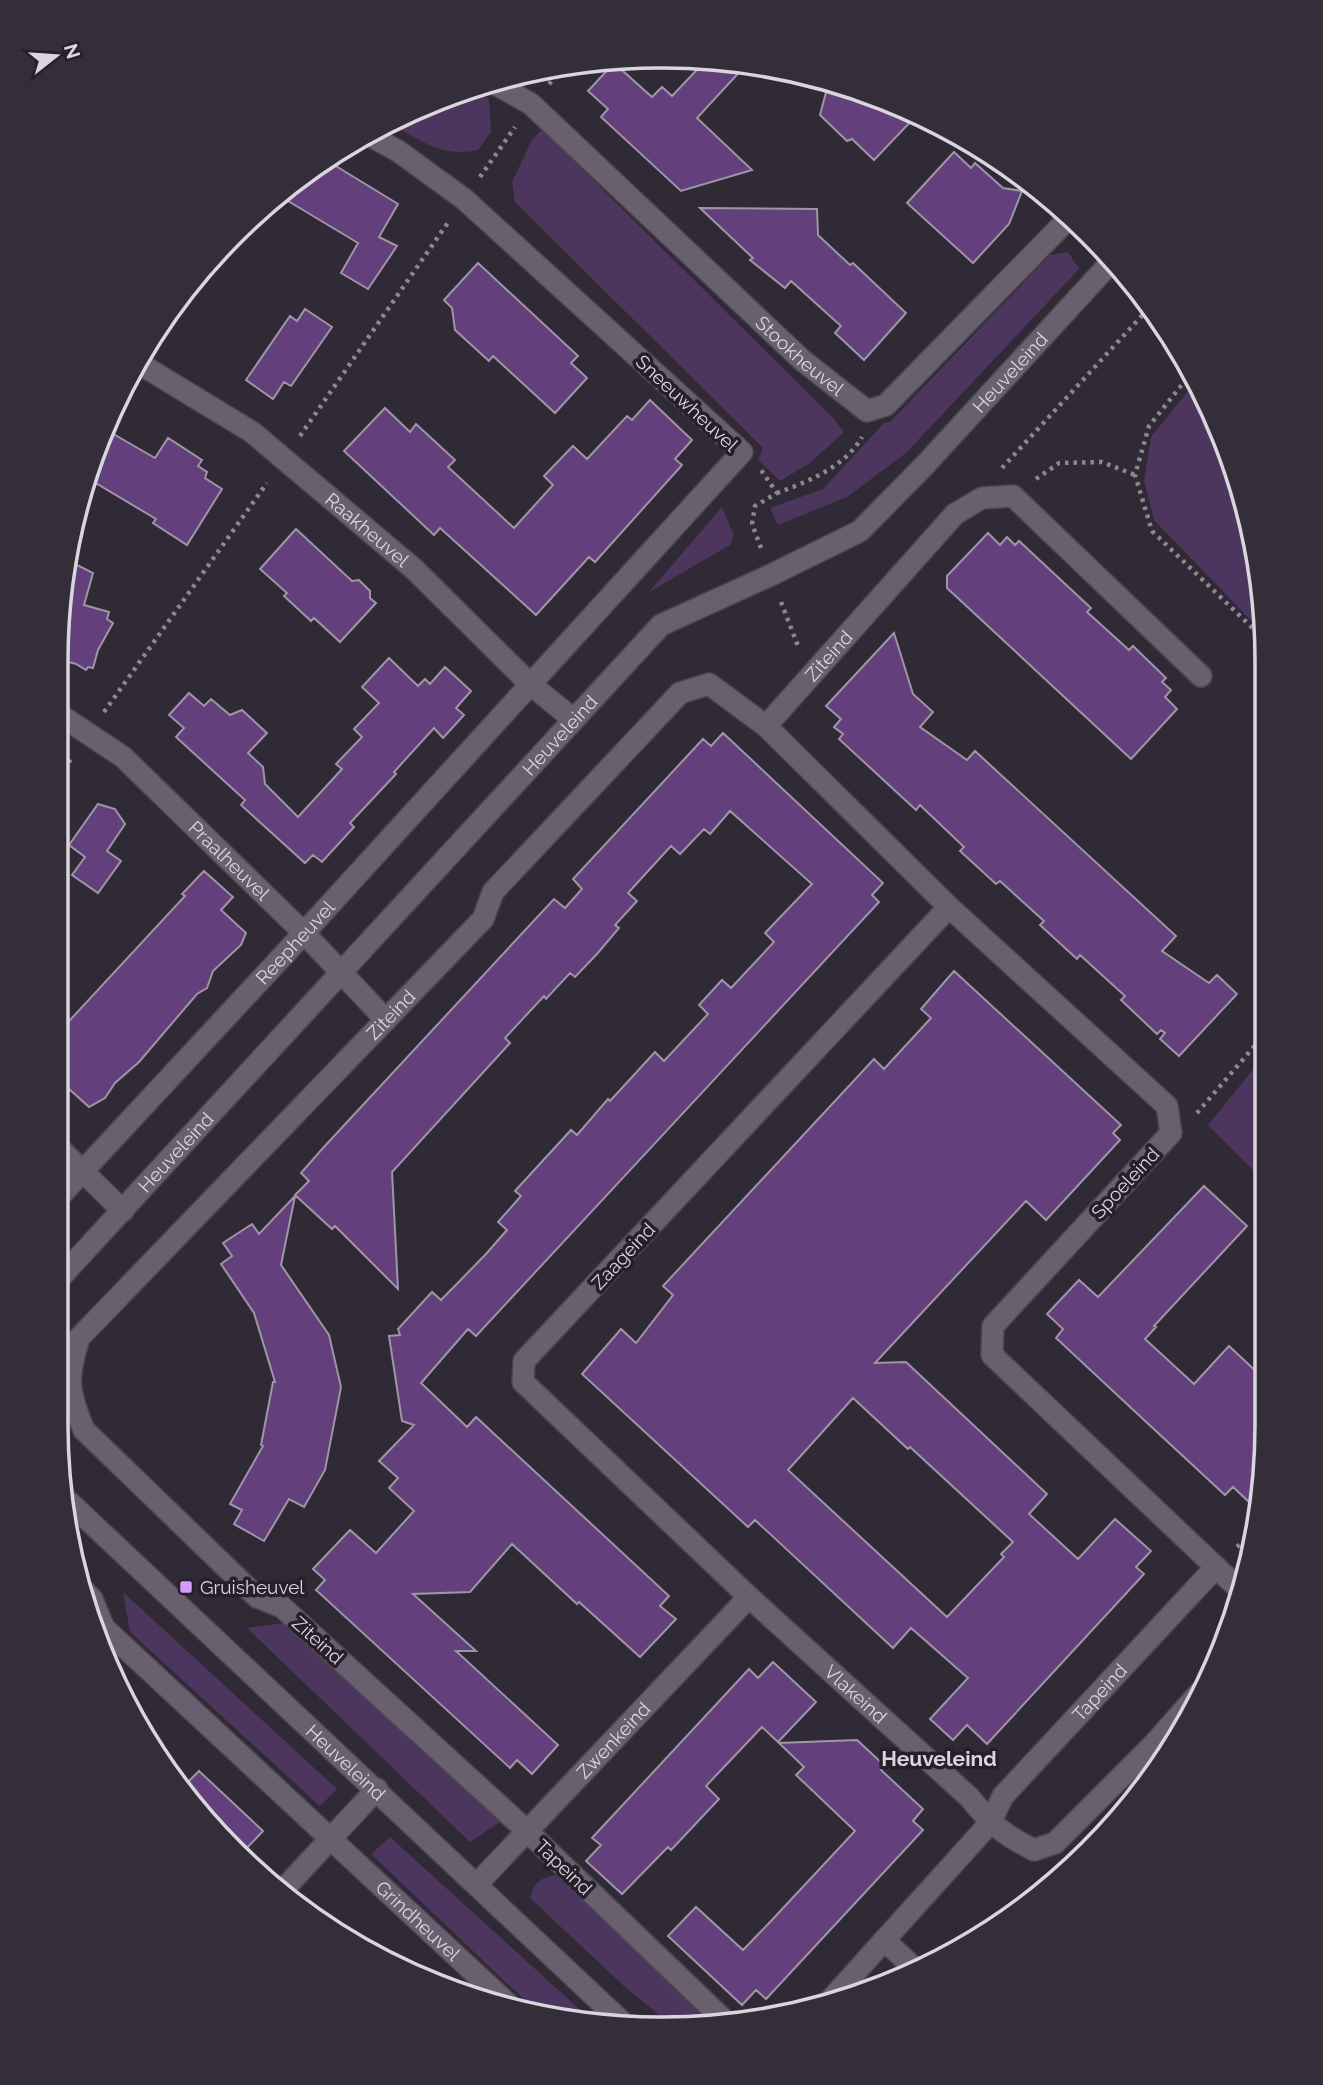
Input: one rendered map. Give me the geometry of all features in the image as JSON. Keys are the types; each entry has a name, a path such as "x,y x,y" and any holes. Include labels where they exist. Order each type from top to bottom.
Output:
{"street":[{"name":"Stookheuvel","path":"505,89 531,104 802,360 867,411"},
{"name":"Sneeuwheuvel","path":"379,140 398,151 464,199 742,452 530,684"},
{"path":"867,411 886,405 1063,224"},
{"name":"Heuveleind","path":"68,1270 661,625 860,531 924,466 1106,268"},
{"name":"Raakheuvel","path":"146,368 252,432 414,569 530,684 573,719"},
{"path":"1013,496 1201,676"},
{"name":"Ziteind","path":"526,1830 282,1607 257,1597 84,1430 72,1399 70,1366 79,1338 483,919 493,892 680,693 709,684 766,726 955,514 982,498 1013,496"},
{"name":"Reepheuvel","path":"68,1188 530,684"},
{"name":"Praalheuvel","path":"68,720 123,757 304,933 386,1020"},
{"name":"Spoeleind","path":"766,726 949,907 1167,1106 1171,1133 993,1326 992,1355 1233,1583"},
{"name":"Zaageind","path":"749,1597 523,1382 524,1361 949,907"},
{"path":"68,1158 123,1211"},
{"name":"Heuveleind","path":"74,1507 614,2014"},
{"name":"Tapeind","path":"840,1989 990,1823 1003,1796 1216,1567"},
{"name":"Vlakeind","path":"749,1597 969,1797 990,1823"},
{"name":"Zwenkeind","path":"477,1884 749,1597"},
{"path":"105,1629 331,1839"},
{"path":"990,1823 1034,1850 1055,1843 1156,1752"},
{"path":"288,1884 377,1790"},
{"name":"Tapeind","path":"526,1830 717,2014"},
{"name":"Grindheuvel","path":"331,1839 496,1993"},
{"path":"884,1940 909,1963"}],"path":[{"path":"982,498 1000,471 1143,315"},
{"path":"1184,382 1149,426 1135,475 1152,531 1253,629"},
{"path":"776,493 812,480 839,461 861,440 867,411"},
{"path":"1013,496 1059,463 1102,462 1135,475"},
{"path":"1171,1133 1198,1113 1255,1046"}],"shaded area":[{"path":"483,96 489,99 491,132 478,150 453,152 421,141 399,129 471,100"},
{"path":"542,129 834,419 844,432 810,463 780,481 758,460 763,448 515,202 512,182 532,140"},
{"path":"1068,252 1079,269 906,453 847,497 778,525 770,508 823,489 884,423 890,422 1050,255"},
{"path":"1189,390 1210,434 1235,508 1250,584 1253,622 1154,520 1144,481 1151,437"},
{"path":"722,507 734,535 730,545 649,592"},
{"path":"1255,1067 1255,1172 1208,1125"},
{"path":"123,1592 337,1789 320,1806 130,1632"},
{"path":"285,1623 500,1822 470,1842 247,1628"},
{"path":"390,1837 582,2012 525,2001 371,1854"},
{"path":"555,1875 709,2014 662,2017 625,1987 530,1898 533,1888 545,1878"}],"building":[{"path":"622,70 652,97 662,87 672,96 697,70 739,73 697,118 752,170 681,191 601,117 608,109 588,91 606,71"},
{"path":"826,92 910,123 874,160 852,139 847,141 820,115"},
{"path":"954,152 971,168 975,163 1003,188 1022,191 1009,224 973,263 907,203"},
{"path":"336,166 398,204 379,237 397,246 368,289 341,273 358,243 288,201"},
{"path":"700,208 817,209 818,235 850,265 853,263 906,313 864,360 835,333 841,326 791,281 785,288 750,260 753,258"},
{"path":"478,263 578,356 571,363 587,378 555,413 493,356 489,361 455,330 452,308 444,300"},
{"path":"305,309 332,327 291,386 284,382 273,399 246,380 290,316 297,321"},
{"path":"650,400 692,440 675,459 682,465 595,562 589,557 536,615 440,528 434,535 344,451 385,408 410,432 416,424 455,460 448,467 514,528 553,485 544,476 573,446 587,459 627,416 632,420"},
{"path":"113,434 155,458 168,438 202,460 198,466 207,472 205,478 222,489 187,545 153,523 156,519 96,483"},
{"path":"296,529 352,581 359,580 370,591 370,598 376,603 340,642 314,618 311,621 284,596 287,593 260,569"},
{"path":"988,533 1000,545 1007,537 1015,545 1019,541 1091,608 1087,612 1129,650 1133,646 1166,678 1162,682 1171,690 1165,697 1177,709 1131,759 947,588 947,576"},
{"path":"77,565 93,573 84,605 109,612 107,619 113,623 98,650 93,668 88,667 86,670 68,662"},
{"path":"894,633 913,694 933,712 920,727 967,760 975,751 1176,936 1162,951 1209,983 1217,975 1237,994 1179,1056 1160,1039 1165,1033 1161,1030 1157,1034 1121,1000 1125,996 1080,955 1077,959 1040,925 1044,921 1000,881 996,884 960,851 964,847 920,805 916,810 839,739 843,734 834,727 841,719 826,706"},
{"path":"389,658 418,686 425,679 430,684 445,667 471,691 456,708 464,715 443,738 434,728 350,823 354,827 322,862 313,855 305,863 241,805 245,800 176,737 184,728 169,715 189,693 204,706 211,699 230,715 242,710 267,733 248,753 263,767 265,784 298,817 342,769 336,764 362,737 354,729 379,703 362,687"},
{"path":"723,733 883,883 872,895 879,902 476,1336 468,1329 421,1383 467,1427 476,1417 669,1596 660,1606 676,1619 640,1657 512,1544 470,1592 413,1594 476,1651 456,1651 558,1745 532,1774 517,1760 510,1768 316,1590 325,1580 313,1569 350,1530 376,1553 414,1511 389,1488 398,1478 379,1461 414,1425 402,1421 389,1336 400,1335 398,1329 432,1292 441,1300 486,1254 507,1230 498,1222 521,1196 515,1191 571,1130 577,1135 655,1052 664,1061 708,1014 699,1005 722,980 731,988 774,942 765,933 812,884 730,811 710,834 704,829 680,854 671,846 628,893 637,901 615,925 619,928 597,954 575,977 570,973 546,999 544,996 505,1038 510,1043 392,1172 398,1289 335,1226 332,1229 295,1195 309,1181 301,1173 323,1148 554,899 565,908 582,889 573,879 703,739 711,746"},
{"path":"98,804 115,809 125,824 107,851 121,861 98,893 72,875 85,857 69,845"},
{"path":"204,871 233,897 221,910 246,933 241,945 213,971 207,988 197,994 139,1062 115,1083 105,1098 89,1107 68,1088 68,1022 185,896 182,894"},
{"path":"954,971 1121,1125 1113,1133 1120,1140 1046,1220 1026,1201 875,1363 906,1362 1047,1494 1029,1514 1078,1559 1115,1519 1151,1551 1136,1567 1144,1574 987,1744 967,1725 953,1740 930,1719 968,1678 911,1628 893,1648 755,1520 748,1527 582,1374 621,1329 636,1343 673,1295 663,1286 874,1059 884,1069 931,1018 921,1009","holes":["853,1398 908,1449 910,1447 1013,1542 1001,1554 1004,1557 947,1617 788,1470"]},
{"path":"1204,1186 1247,1226 1145,1339 1194,1384 1229,1346 1255,1370 1255,1423 1249,1502 1233,1487 1225,1495 1056,1338 1063,1329 1047,1314 1079,1280 1098,1297"},
{"path":"295,1196 281,1265 329,1335 341,1387 325,1470 304,1507 289,1499 264,1541 234,1524 242,1510 230,1504 263,1446 261,1445 275,1382 254,1313 221,1264 232,1256 223,1243 252,1224 259,1234"},
{"path":"773,1662 816,1702 778,1742 762,1727 706,1786 719,1799 671,1850 668,1847 622,1894 586,1861 601,1845 592,1838 749,1669 758,1678"},
{"path":"857,1740 885,1766 881,1770 923,1809 913,1821 923,1830 766,1999 756,1990 742,2005 668,1936 696,1907 743,1950 771,1921 855,1831 796,1775 804,1767 779,1743"},
{"path":"199,1771 263,1831 247,1848 215,1815 188,1782"}],"place":[{"name":"Gruisheuvel","path":"186,1587"}],"district":[{"name":"Heuveleind","path":"939,1759"}]}
